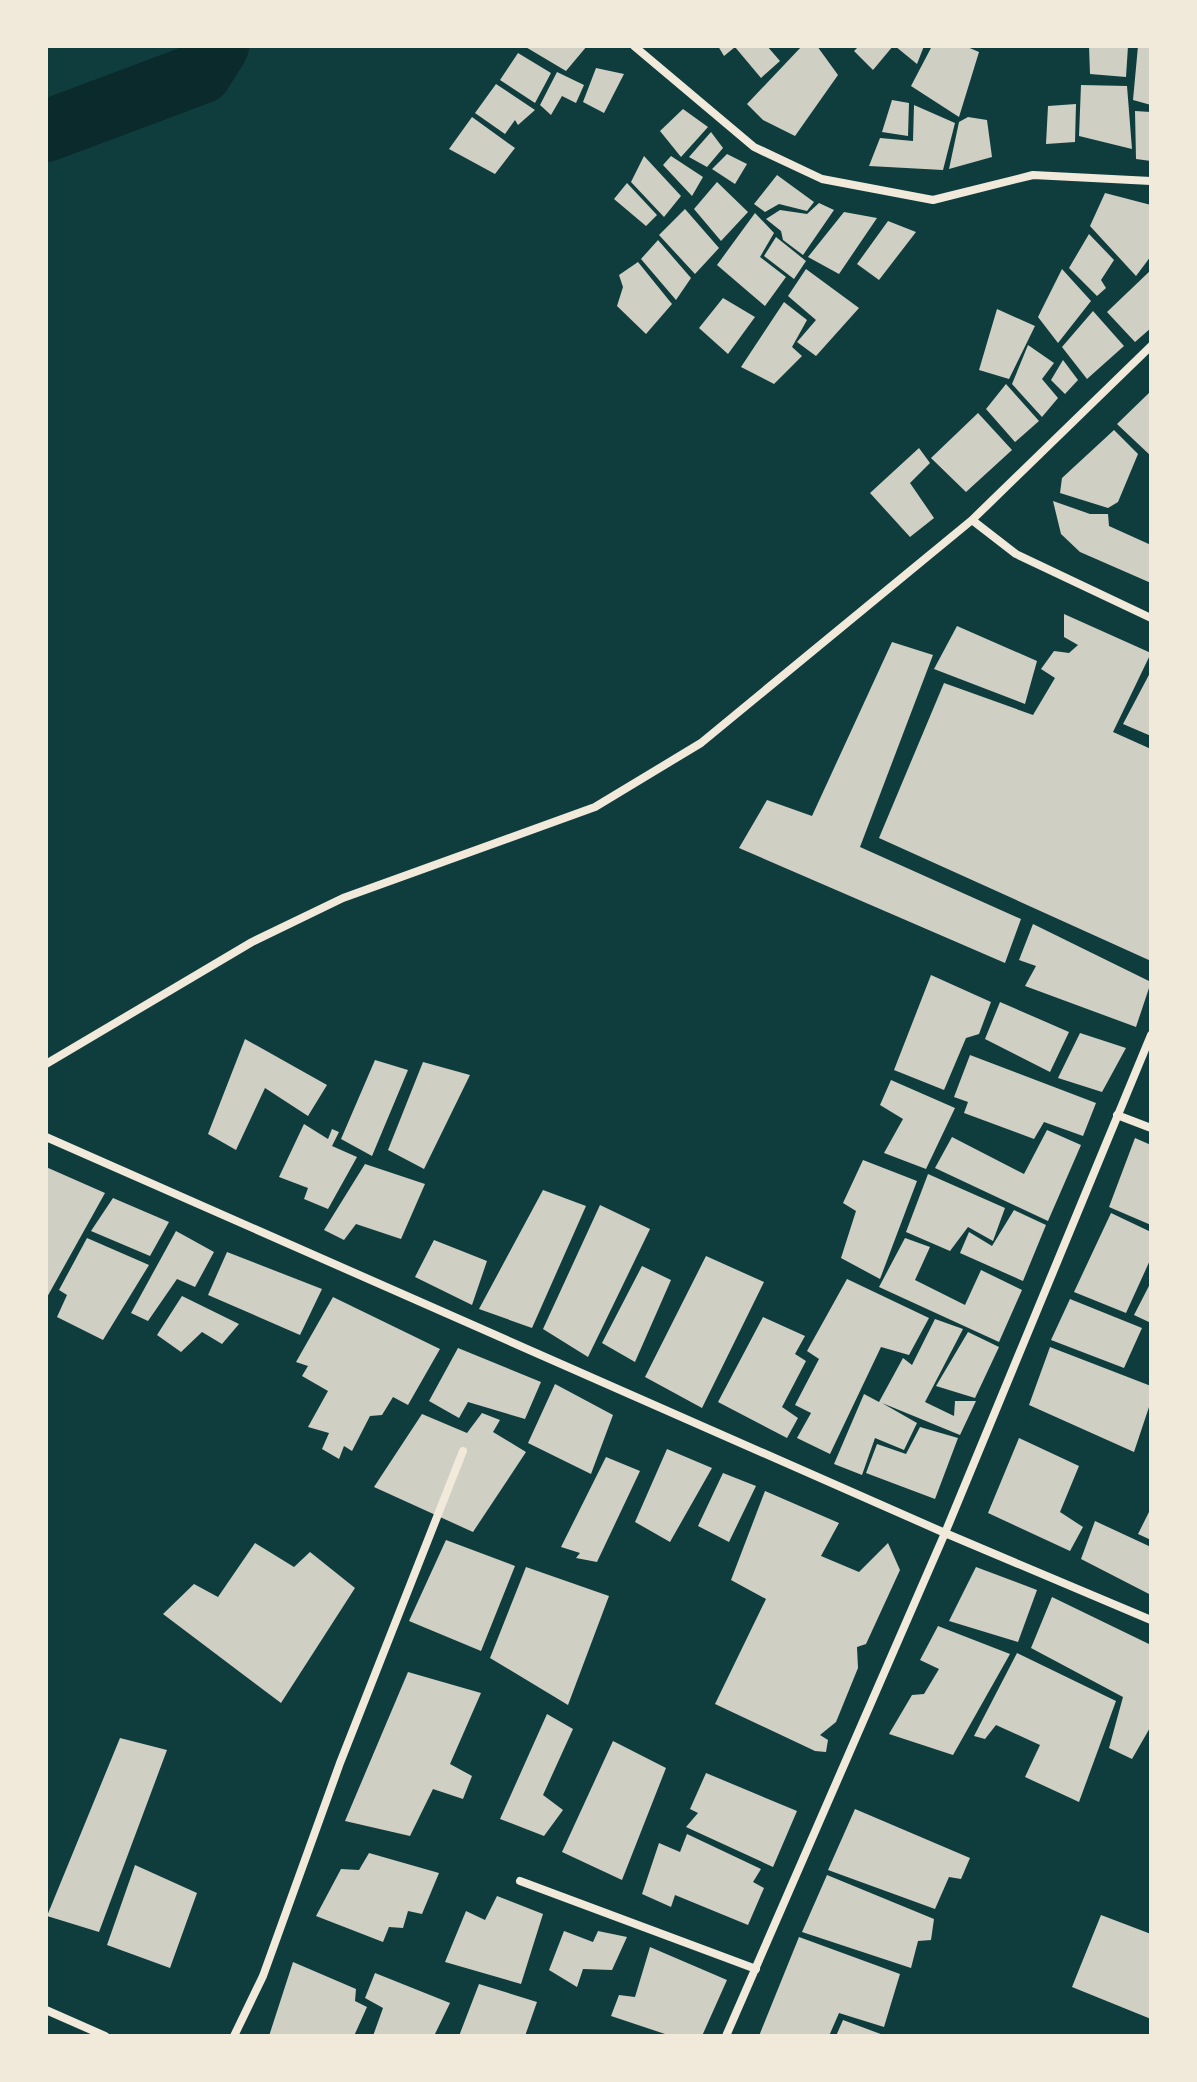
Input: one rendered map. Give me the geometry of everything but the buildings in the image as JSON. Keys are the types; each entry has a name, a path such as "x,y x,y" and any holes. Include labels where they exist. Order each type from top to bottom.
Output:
{"street":[{"path":"634,46 754,147 822,179 933,200 1033,175 1151,181"},
{"path":"46,1064 252,942 343,898 595,807 701,743 972,520 1151,346"},
{"path":"972,520 1016,554 1151,618"},
{"path":"726,2036 945,1533 1151,1035"},
{"path":"1117,1115 1151,1128"},
{"path":"46,1137 945,1533 1151,1620"},
{"path":"234,2036 263,1976 340,1763 463,1451"},
{"path":"520,1881 756,1969"},
{"path":"46,2010 105,2036"}],"waterway":[{"path":"46,131 201,73 218,46"}]}
